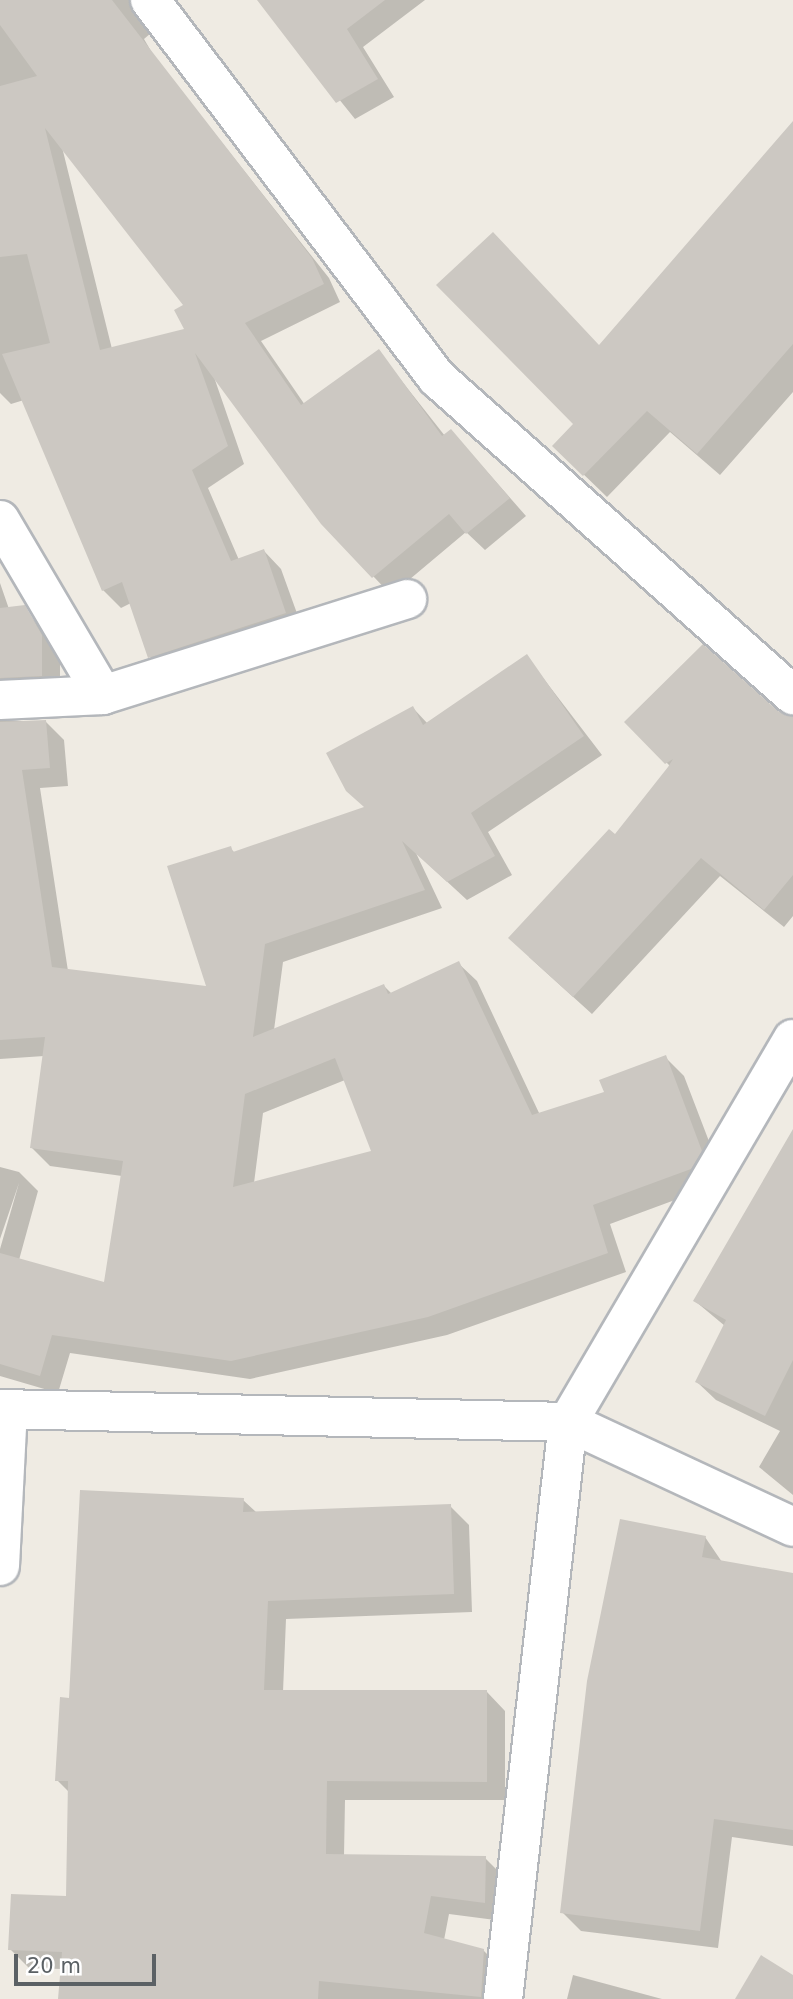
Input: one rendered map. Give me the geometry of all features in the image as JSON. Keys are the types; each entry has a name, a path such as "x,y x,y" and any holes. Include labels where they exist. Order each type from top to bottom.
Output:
{"street":[{"path":"150,0 438,378 793,695"},
{"path":"0,520 103,695"},
{"path":"0,700 103,695 407,599"},
{"path":"503,1999 568,1422 793,1039"},
{"path":"0,1566 4,1410 568,1422 793,1527"}],"building":[{"path":"0,0 112,0 312,258 324,284 245,323 301,405 379,349 442,436 451,429 510,498 466,534 449,514 372,578 321,524 195,353 228,446 192,470 231,561 264,549 286,613 148,658 122,582 102,591 2,354 50,343 27,254 0,257 0,86 37,76 0,25","holes":["45,128 183,305 174,310 184,329 100,350"]},
{"path":"257,0 385,0 347,29 378,79 336,103"},
{"path":"793,121 793,344 697,454 647,411 583,476 552,446 573,424 436,285 493,232 599,345"},
{"path":"25,605 42,635 42,676 0,678 0,608"},
{"path":"703,644 778,711 793,716 793,875 764,910 701,858 573,997 508,938 609,829 615,834 668,767 673,759 665,764 624,722"},
{"path":"527,654 584,736 471,813 495,856 447,882 402,841 425,890 265,944 253,1037 384,984 388,994 459,961 532,1115 604,1092 599,1080 666,1055 702,1151 691,1169 593,1205 608,1253 428,1317 231,1361 52,1335 40,1376 0,1364 0,1253 104,1282 123,1161 30,1148 45,1037 0,1040 0,722 46,720 50,768 22,770 52,967 206,986 167,866 231,846 233,852 364,807 346,791 326,753 413,706 423,725","holes":["335,1058 371,1151 233,1187 245,1094"]},
{"path":"793,1129 793,1360 765,1416 695,1382 726,1320 693,1301"},
{"path":"80,1490 244,1498 243,1512 451,1504 454,1594 268,1601 264,1690 487,1690 487,1782 327,1781 326,1854 486,1856 485,1903 431,1896 424,1933 484,1949 481,1997 319,1981 318,1999 58,1999 62,1952 8,1950 11,1894 66,1896 68,1781 55,1781 60,1697 69,1698"},
{"path":"620,1519 706,1536 702,1557 793,1573 793,1830 714,1819 700,1931 560,1913 587,1681"},
{"path":"761,1955 793,1975 793,1999 735,1999"}]}
